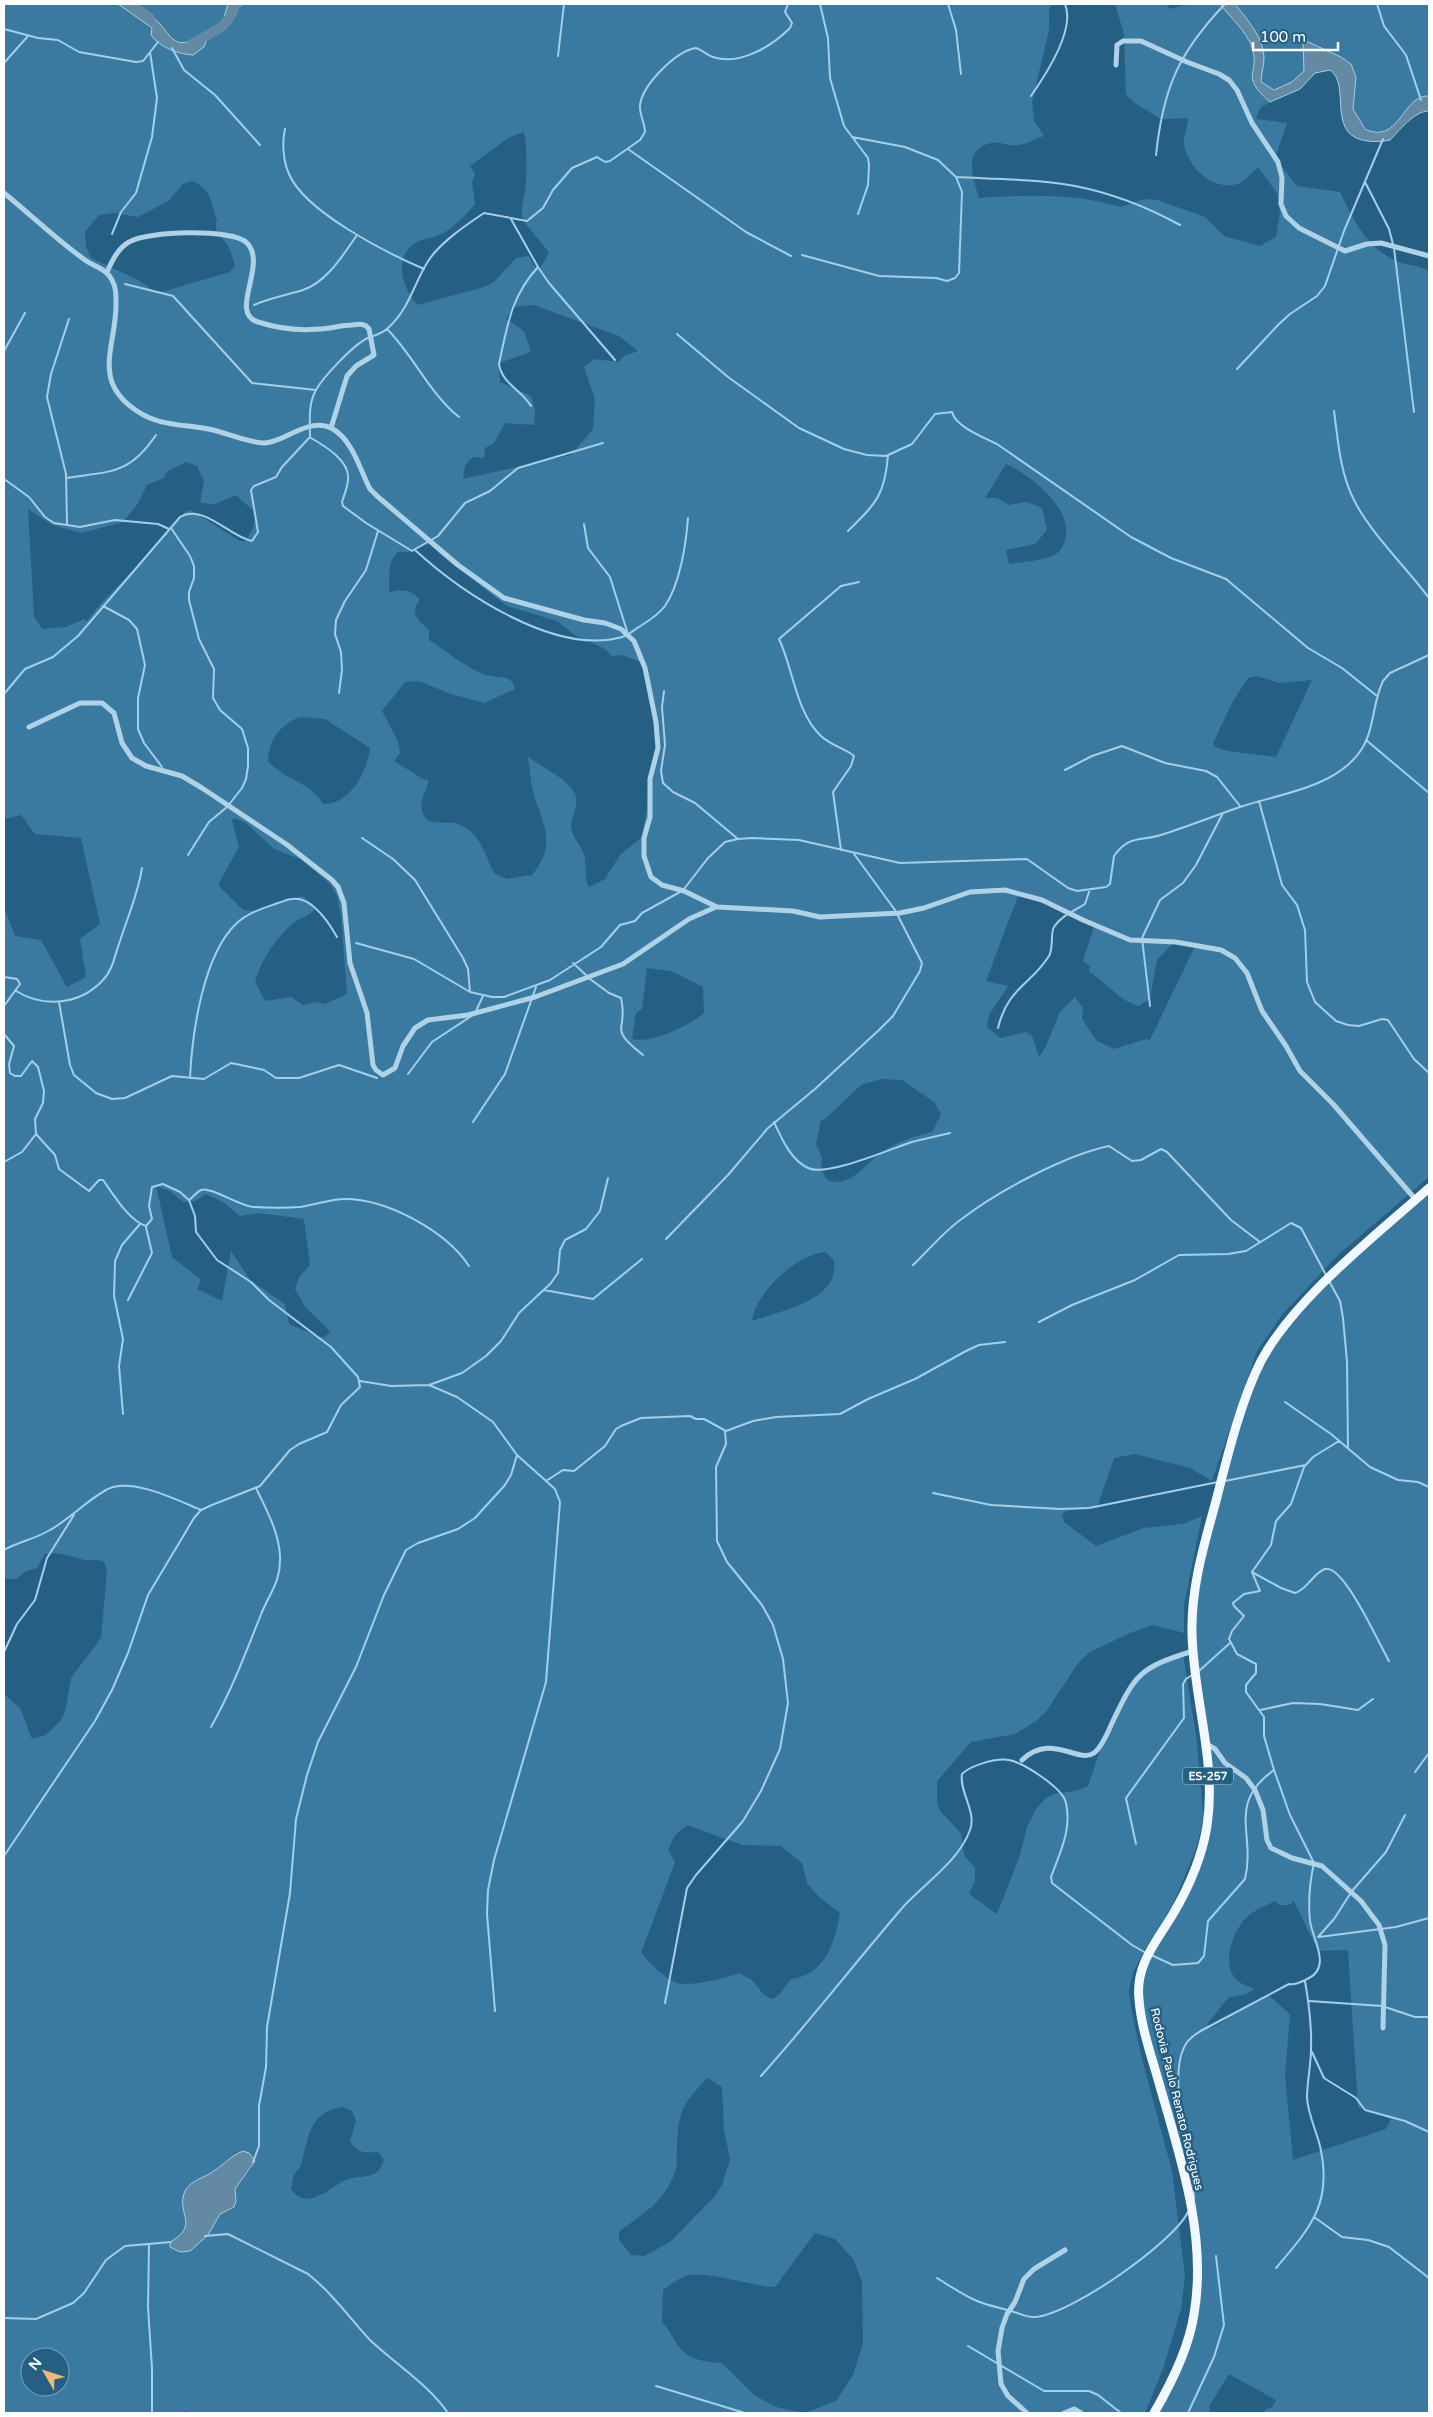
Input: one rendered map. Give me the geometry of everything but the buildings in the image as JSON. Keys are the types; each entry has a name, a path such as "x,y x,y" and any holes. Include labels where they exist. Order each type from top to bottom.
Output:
{"main road":[{"name":"Rodovia Paulo Renato Rodrigues","path":"1154,2413 1166,2392 1194,2316 1197,2272 1194,2219 1184,2172 1148,2044 1140,2008 1138,1986 1144,1962 1186,1891 1201,1853 1209,1808 1205,1743 1193,1651 1192,1606 1199,1564 1229,1450 1259,1364 1278,1334 1315,1293 1429,1188"}],"street":[{"path":"1116,65 1117,45 1123,41 1134,40 1219,74 1237,90 1252,123 1278,162 1282,178 1281,204 1286,216 1295,225 1345,251 1367,244 1381,243 1429,256"},
{"path":"4,193 79,255 107,272 113,280 116,292 116,307 108,374 114,388 136,411 150,419 167,424 211,429 262,443 284,438 309,427 331,428 344,439 370,489 448,557 495,593 512,602 605,623 621,629 634,641 645,668 656,722 658,748 650,779 650,817 644,838 644,856 651,876 655,881 717,907 793,911 820,917 858,917 913,911 970,892 1005,890 1042,900 1082,920 1130,940 1176,942 1221,950 1235,958 1247,973 1262,1012 1278,1034 1300,1071 1333,1104 1416,1200"},
{"path":"107,272 121,248 136,238 209,233 241,238 247,242 254,254 255,264 247,295 247,312 251,319 297,329 320,329 360,324 369,329 374,355 356,366 347,376 331,428"},
{"path":"29,726 60,710 80,703 102,702 114,713 122,744 132,758 146,766 182,776 202,788 286,844 332,880 338,887 344,903 350,963 367,1014 373,1066 383,1074 395,1068 403,1046 415,1028 428,1020 468,1015 528,998 623,964 689,919 717,907"},
{"path":"1022,1760 1037,1749 1045,1747 1089,1755 1094,1752 1110,1728 1135,1679 1150,1667 1193,1651"},
{"path":"1205,1743 1215,1749 1225,1763 1246,1778 1255,1790 1263,1810 1267,1840 1271,1848 1292,1858 1322,1866 1361,1902 1379,1925 1385,1945 1382,2028"},
{"path":"1027,2413 1008,2396 1002,2384 998,2351 1002,2328 1024,2279 1034,2270 1065,2250"},
{"path":"1064,2413 1074,2409 1081,2413"}],"shaded area":[{"path":"4,4 118,4 152,28 157,43 181,54 204,47 207,39 200,36 187,42 177,42 146,11 139,11 131,4 228,4 223,21 239,11 242,4 1051,4 1049,30 1032,102 1034,121 1044,136 1019,145 991,143 982,146 976,151 972,165 974,182 979,198 1015,196 1067,197 1102,202 1120,207 1144,199 1157,200 1205,217 1224,236 1260,246 1276,237 1280,211 1277,193 1258,167 1246,179 1237,184 1219,184 1211,181 1196,169 1186,153 1184,141 1188,118 1161,119 1133,102 1126,94 1124,34 1115,4 1166,4 1170,9 1189,4 1220,4 1249,41 1254,56 1252,75 1255,86 1270,102 1260,108 1256,119 1287,123 1275,158 1297,186 1340,192 1362,231 1376,248 1400,263 1429,271 1429,1177 1338,1255 1282,1315 1257,1351 1212,1481 1190,1468 1135,1454 1114,1458 1097,1507 1066,1511 1062,1515 1064,1522 1096,1546 1144,1528 1183,1524 1202,1516 1184,1605 1184,1633 1153,1625 1130,1633 1090,1652 1079,1662 1045,1713 1036,1721 1015,1734 971,1742 937,1781 937,1803 940,1811 961,1833 964,1855 975,1868 975,1881 969,1894 997,1914 1020,1855 1027,1827 1036,1809 1045,1799 1054,1794 1075,1791 1088,1786 1107,1730 1133,1679 1138,1674 1183,1654 1197,1742 1203,1813 1201,1829 1195,1852 1173,1904 1143,1952 1133,1973 1129,1990 1141,2055 1172,2171 1185,2276 1181,2309 1163,2369 1145,2413 805,2413 188,2413 185,2411 181,2413 4,2413 4,1694 20,1708 32,1739 46,1735 60,1721 65,1712 71,1678 101,1638 107,1571 102,1561 85,1560 51,1553 45,1554 37,1568 25,1572 16,1579 4,1579 4,907 15,936 41,940 67,987 86,977 80,939 100,924 81,838 35,834 21,815 4,819","holes":["524,132 526,144 526,186 522,216 528,227 549,253 540,268 533,265 529,256 516,258 494,282 484,287 418,305 403,280 403,261 406,253 412,246 421,240 444,233 458,222 475,204 472,182 475,174 470,166 508,138","192,181 207,192 217,220 217,231 228,246 235,266 230,272 156,292 136,279 91,258 86,247 85,232 99,215 114,213 138,217 168,201 183,184","534,305 619,336 638,351 624,356 618,362 594,359 584,367 595,399 593,429 571,455 463,479 465,465 473,457 484,458 485,448 494,443 505,423 534,425 535,410 531,396 500,382 499,363 531,352 524,331 506,319 514,307","186,462 197,466 204,481 200,503 215,504 236,495 256,513 253,528 246,541 240,541 191,510 185,512 140,564 101,603 87,621 84,619 66,627 42,629 34,616 28,509 52,525 81,533 123,522 138,503 147,485 164,478 166,472","1006,464 1038,485 1057,505 1063,517 1066,528 1063,547 1060,551 1044,559 1009,564 1006,550 1035,544 1047,530 1042,508 1027,502 1009,505 997,498 985,498","429,544 507,606 557,621 576,636 584,638 606,650 612,656 621,655 644,663 655,719 657,748 649,773 647,809 641,838 620,855 605,879 589,887 587,882 584,855 571,826 576,805 574,792 565,781 527,756 535,799 546,831 545,852 532,875 507,879 494,873 481,845 472,832 458,824 432,821 424,816 421,806 428,780 423,779 394,761 400,753 398,741 382,711 405,682 419,681 451,694 484,703 515,689 511,681 503,677 476,671 429,640 429,630 418,620 415,613 420,600 406,591 389,593 389,571 394,556 398,552 408,552","1257,676 1279,683 1312,680 1276,757 1227,751 1215,747 1213,743 1233,701 1248,678","300,717 325,719 370,748 365,767 356,785 342,799 333,803 323,804 312,791 282,773 268,761 270,746 286,724","234,818 246,823 274,849 300,859 330,884 337,896 341,915 347,994 325,1004 317,1002 303,1005 291,997 265,1001 255,982 261,965 270,949 282,934 295,922 315,909 313,904 302,896 254,911 243,910 218,885 239,847 232,820","1018,896 1053,904 1094,927 1083,961 1090,966 1089,972 1119,996 1139,1006 1150,999 1157,960 1177,939 1196,944 1150,1040 1146,1039 1114,1049 1097,1041 1082,1019 1083,1008 1075,997 1060,1012 1045,1048 1039,1057 1032,1036 1026,1032 1000,1038 987,1027 989,1015 1008,986 986,981","647,968 671,971 703,987 704,1013 670,1033 649,1039 632,1039 636,1013 642,1009","882,1079 902,1080 934,1102 941,1114 932,1132 890,1147 851,1178 836,1182 827,1180 821,1169 822,1157 816,1144 821,1120 825,1119 861,1085","156,1186 170,1191 183,1202 195,1201 206,1194 223,1202 240,1216 259,1213 304,1219 310,1265 300,1276 295,1289 305,1307 330,1331 325,1337 319,1337 289,1324 285,1304 250,1280 231,1251 222,1301 197,1289 201,1280 172,1257","825,1252 834,1260 833,1274 828,1285 819,1294 806,1302 752,1321 755,1310 769,1287 790,1267 814,1254","687,1825 742,1845 781,1846 802,1863 807,1883 818,1896 840,1913 835,1935 826,1956 812,1971 791,1979 779,1995 772,1999 764,1995 752,1980 739,1973 690,1984 677,1983 666,1977 641,1953 675,1862 668,1850 675,1835","707,2078 722,2087 724,2130 730,2159 722,2185 715,2196 670,2242 644,2256 631,2255 619,2240 619,2232 652,2206 665,2192 670,2183 676,2166 680,2117 687,2102","343,2107 352,2111 356,2121 350,2141 358,2150 378,2152 384,2160 381,2167 372,2175 348,2179 316,2197 310,2199 303,2198 291,2189 294,2175 301,2165 312,2127 323,2114 332,2109","228,2159 252,2167 235,2189 234,2207 220,2214 207,2235 190,2251 170,2241 184,2231 186,2217 183,2204","815,2233 835,2239 853,2259 862,2282 863,2343 853,2375 836,2401 805,2413 776,2407 754,2395 722,2363 691,2357 681,2349 662,2322 663,2290 680,2278 691,2275 714,2276 775,2287"]},
{"path":"118,4 131,4 139,11 146,11 178,42 187,42 200,36 207,39 204,47 193,55 169,49 154,39 151,35 152,28"},
{"path":"228,4 242,4 233,17 223,21"},
{"path":"1220,4 1235,4 1254,29 1263,51 1264,62 1261,82 1274,90 1292,82 1304,71 1303,41 1306,41 1341,57 1351,64 1356,77 1353,109 1365,129 1376,132 1386,131 1393,126 1413,103 1420,98 1429,96 1429,111 1418,114 1390,140 1376,142 1362,140 1351,135 1345,127 1342,118 1339,86 1336,77 1330,70 1315,73 1300,89 1270,102 1255,86 1252,75 1254,56 1249,41"},
{"path":"1235,4 1429,4 1429,96 1423,96 1415,100 1402,119 1389,130 1383,132 1370,131 1359,121 1355,114 1353,103 1355,78 1351,64 1341,57 1306,41 1303,42 1304,71 1292,82 1274,90 1261,82 1264,59 1261,44 1254,29"},
{"path":"1429,1189 1429,2413 1264,2413 1266,2409 1272,2408 1276,2400 1229,2374 1209,2407 1210,2413 1156,2413 1182,2351 1189,2324 1196,2258 1191,2213 1150,2053 1139,1988 1141,1975 1180,1907 1211,1808 1193,1660 1199,1573 1246,1406 1265,1355 1289,1321 1344,1262","holes":["1275,1901 1279,1905 1289,1905 1294,1901 1318,1951 1348,1950 1358,2107 1391,2119 1386,2129 1293,2160 1285,2076 1290,2014 1269,1996 1231,2014 1223,2022 1211,2028 1207,2024 1229,1997 1246,1994 1254,1989 1238,1981 1231,1970 1229,1953 1238,1928 1248,1916 1258,1910"]},
{"path":"243,2151 249,2153 255,2161 235,2189 236,2201 234,2207 220,2214 208,2235 190,2251 180,2252 170,2247 170,2242 179,2236 186,2224 183,2199 188,2187"}],"waterway":[{"path":"130,4 150,18"},
{"path":"192,44 224,25 236,4"},
{"path":"558,56 564,4"},
{"path":"4,694 25,669 53,657 78,636 180,517 198,514 252,541 258,532 251,490 254,486 276,477 282,467 310,437 311,403 318,386 338,362 355,347 368,338 383,332 395,321 406,305 427,263 438,249 453,235 484,213 527,221 543,208 553,190 572,168 597,157 605,162 610,161 640,140 645,132 640,108 642,97 654,79 670,62 688,50 696,48 711,56 723,59 734,59 755,53 783,35 790,28 792,23 785,12 788,4"},
{"path":"820,4 828,38 830,78 844,126 868,158 868,185 858,214"},
{"path":"948,4 956,30 961,74"},
{"path":"1031,96 1051,65 1063,39 1067,15 1065,4"},
{"path":"1156,155 1163,110 1176,73 1195,39 1225,4"},
{"path":"1377,4 1384,26 1406,55 1421,100"},
{"path":"4,29 38,38 58,40 79,52 136,62 143,61 158,42"},
{"path":"4,63 28,36"},
{"path":"172,48 184,70 215,95 260,145"},
{"path":"112,234 121,212 136,193 152,137 157,98 150,52"},
{"path":"285,129 284,152 287,169 298,188 312,203 329,217 369,242 424,269"},
{"path":"802,255 879,276 936,278 947,281 955,278 959,273 962,192 956,177 938,160 905,147 852,137"},
{"path":"1237,369 1279,324 1290,314 1317,296 1325,286 1344,231 1383,139"},
{"path":"628,149 746,232 791,256"},
{"path":"956,177 1031,181 1075,186 1129,202 1180,225"},
{"path":"1365,182 1389,229 1393,244"},
{"path":"511,219 549,283 615,360"},
{"path":"254,305 303,290 320,281 334,267 357,235"},
{"path":"1394,248 1414,412"},
{"path":"531,406 504,377 499,364 511,312 522,289 538,267"},
{"path":"125,284 173,296 252,383 316,390"},
{"path":"4,351 25,313"},
{"path":"67,524 66,474 47,397 51,374 69,319"},
{"path":"387,329 430,386 459,417"},
{"path":"677,334 728,377 799,428 844,449 867,455 886,456 912,444 935,414 952,412 964,427 997,444 1131,537 1171,558 1226,579 1308,648 1342,668 1377,696"},
{"path":"1334,411 1343,468 1354,500 1379,538 1429,598"},
{"path":"66,478 118,469 137,458 156,435"},
{"path":"311,438 336,455 348,472 347,488 342,502 343,506 366,523 412,551 438,536 465,503 490,491 518,468 603,443"},
{"path":"848,531 865,514 877,498 887,469 888,455"},
{"path":"4,479 29,497 45,517 54,523 80,527 115,520 158,524 169,529"},
{"path":"415,550 435,567 483,601 511,617 539,629 568,637 596,640 622,637 654,617 665,606 670,597 675,587 684,551 688,518"},
{"path":"584,524 588,548 610,577 627,631"},
{"path":"171,528 190,556 194,566 194,578 189,592 189,600 199,639 214,669 213,698 220,710 242,729 248,748 248,766 242,788 227,807 209,822 188,855"},
{"path":"339,693 342,670 341,652 335,634 336,620 345,601 366,570 378,531"},
{"path":"841,850 833,792 851,766 854,756 825,739 813,726 800,703 779,639 841,586 859,582"},
{"path":"103,606 129,620 137,629 145,665 138,698 138,729 144,743 162,767"},
{"path":"684,889 708,858 725,842 752,838 799,840 900,863 1027,859 1068,888 1077,891 1106,887 1110,884 1114,856 1131,841 1183,828 1240,807 1304,788 1320,782 1348,765 1359,753 1368,736 1383,681 1390,673 1429,655"},
{"path":"664,691 662,707 665,745 661,771 663,783 673,792 695,803 738,839"},
{"path":"1366,740 1429,793"},
{"path":"1065,770 1092,756 1122,746 1165,763 1206,771 1217,777 1240,806"},
{"path":"1259,801 1282,885 1297,905 1305,930 1307,982 1315,1002 1336,1021 1348,1025 1359,1026 1382,1019 1388,1020 1414,1059 1429,1073"},
{"path":"1150,1006 1142,938 1160,900 1183,883 1196,865 1223,813"},
{"path":"362,838 393,859 415,880 463,958 468,969 470,992"},
{"path":"666,1239 728,1175 768,1128 815,1089 893,1016 920,971 922,963 895,910 854,854"},
{"path":"16,991 38,1000 61,1001 84,995 103,980 113,962 135,896 142,868"},
{"path":"998,1028 1002,1014 1014,995 1049,956 1054,927 1064,916 1085,904 1090,889"},
{"path":"356,943 414,959 470,992 492,997 504,997 550,980 601,947 620,925 635,921 642,913 680,892"},
{"path":"190,1078 193,1040 208,974 225,937 237,923 246,916 262,909 289,899 299,899 313,906 337,937"},
{"path":"573,963 586,975"},
{"path":"4,977 17,979 20,984 4,1006"},
{"path":"590,979 609,993 621,998 623,1009 622,1033 625,1039 643,1055"},
{"path":"473,1122 505,1074 536,987"},
{"path":"476,1011 483,996"},
{"path":"59,1002 70,1065 74,1075 96,1093 112,1099 125,1098 172,1076 204,1079 231,1063 264,1070 276,1078 299,1078 339,1065 377,1078"},
{"path":"408,1074 432,1042 473,1015"},
{"path":"4,1034 14,1046 9,1064 10,1073 15,1076 21,1076 32,1061 38,1067 44,1091 43,1103 35,1119 36,1134 55,1155 59,1169 89,1191 99,1180 103,1180 128,1213 146,1226"},
{"path":"774,1122 791,1154 808,1168 817,1170 843,1166 912,1142 950,1133"},
{"path":"4,1162 22,1152 36,1134"},
{"path":"913,1265 956,1223 1013,1186 1073,1157 1109,1146 1132,1161 1141,1160 1161,1149 1167,1152 1231,1220 1260,1242"},
{"path":"429,1385 462,1373 486,1356 501,1341 519,1313 551,1283 558,1273 560,1250 565,1240 586,1229 600,1211 608,1178"},
{"path":"4,1856 95,1721 112,1690 128,1653 148,1595 194,1518 201,1510 260,1486 290,1450 327,1432 341,1405 360,1387 358,1377 331,1347 269,1300 251,1282 217,1260 196,1232 195,1216 189,1200 180,1192 163,1184 152,1187 149,1206 152,1219 146,1226"},
{"path":"189,1200 201,1190 211,1191 254,1207 300,1207 334,1200 361,1200 397,1211 431,1229 459,1253 469,1266"},
{"path":"1039,1322 1072,1305 1135,1280 1179,1255 1228,1254 1246,1251 1291,1223 1301,1228 1326,1275"},
{"path":"123,1414 119,1366 123,1339 114,1296 115,1261 122,1245 140,1224"},
{"path":"128,1300 152,1253 146,1227"},
{"path":"544,1290 593,1299 642,1259"},
{"path":"1329,1281 1340,1301 1343,1318 1347,1362 1348,1448"},
{"path":"546,1481 563,1470 574,1471 605,1446 616,1429 641,1418 690,1416 696,1419 704,1419 726,1431 753,1421 776,1417 840,1414 868,1399 915,1379 979,1345 1005,1342"},
{"path":"360,1381 391,1386 429,1385 457,1397 493,1422 517,1455 555,1489 560,1502 546,1682 494,1860 488,1890 487,1914 495,2011"},
{"path":"1285,1402 1331,1434 1370,1467 1398,1480 1418,1482 1429,1487"},
{"path":"665,2003 687,1888 743,1821 761,1791 780,1749 788,1703 783,1659 773,1625 762,1605 727,1562 717,1541 716,1467 726,1444 725,1431"},
{"path":"1194,2199 1179,2095 1178,2074 1181,2055 1188,2041 1201,2031 1289,1984 1296,1984 1307,1979 1315,1974 1319,1968 1319,1952 1309,1914 1311,1877 1314,1863 1290,1815 1274,1770 1264,1736 1264,1717 1246,1692 1246,1685 1256,1673 1256,1664 1237,1654 1229,1639 1232,1631 1244,1616 1233,1603 1244,1594 1260,1591 1252,1572 1271,1545 1276,1521 1291,1504 1304,1467 1313,1457 1339,1441"},
{"path":"253,2162 259,2146 259,2106 266,2067 267,2027 290,1893 296,1819 307,1775 318,1742 356,1667 384,1595 406,1550 418,1543 458,1529 475,1518 505,1485 511,1475 517,1455"},
{"path":"1225,1481 1306,1465"},
{"path":"933,1493 991,1505 1060,1509 1089,1508 1218,1482"},
{"path":"4,1550 50,1530 99,1494 116,1486 128,1486 153,1491 201,1510"},
{"path":"211,1727 232,1685 279,1572 280,1556 277,1538 256,1488"},
{"path":"4,1652 17,1624 35,1600 47,1558 74,1515"},
{"path":"1252,1572 1281,1588 1295,1593 1300,1591 1321,1571 1325,1569 1333,1571 1342,1579 1361,1608 1389,1661"},
{"path":"1199,1671 1230,1643"},
{"path":"1136,1844 1126,1798 1184,1718 1183,1684 1192,1675"},
{"path":"1260,1710 1293,1703 1320,1704 1358,1710 1373,1699"},
{"path":"1415,1772 1429,1753"},
{"path":"761,2076 903,1907 958,1852 965,1841 972,1823 970,1809 963,1788 962,1774 984,1763 997,1760 1016,1762 1033,1771 1058,1790 1066,1803 1067,1822 1064,1841 1051,1877 1052,1883 1132,1945 1146,1953"},
{"path":"1151,1955 1173,1965 1198,1963 1204,1956 1208,1921 1245,1879 1247,1863 1246,1820 1251,1795 1259,1783 1274,1770"},
{"path":"1318,1937 1334,1919 1352,1891 1386,1852 1405,1815"},
{"path":"1319,1937 1396,1927 1429,1918"},
{"path":"1276,2268 1309,2226 1321,2199 1324,2183 1320,2146 1310,2116 1307,2098 1311,2031 1305,1981"},
{"path":"1309,2001 1382,2006 1415,2017 1429,2017"},
{"path":"1312,2052 1324,2078 1356,2098 1365,2110 1405,2121 1429,2132"},
{"path":"937,2278 967,2296 986,2304 1031,2317 1052,2313 1096,2291 1143,2258 1179,2225 1188,2212"},
{"path":"1314,2217 1342,2237 1368,2240 1389,2247 1429,2278"},
{"path":"205,2236 228,2234 308,2274 332,2297 369,2339 421,2383 448,2413"},
{"path":"4,2318 36,2319 73,2303 84,2293 106,2260 125,2246 171,2242"},
{"path":"149,2244 148,2307 152,2369 152,2413"},
{"path":"1188,2413 1214,2357 1224,2325 1216,2256"},
{"path":"968,2346 1044,2391 1089,2391 1098,2395 1121,2413"},
{"path":"656,2386 745,2413"}]}
